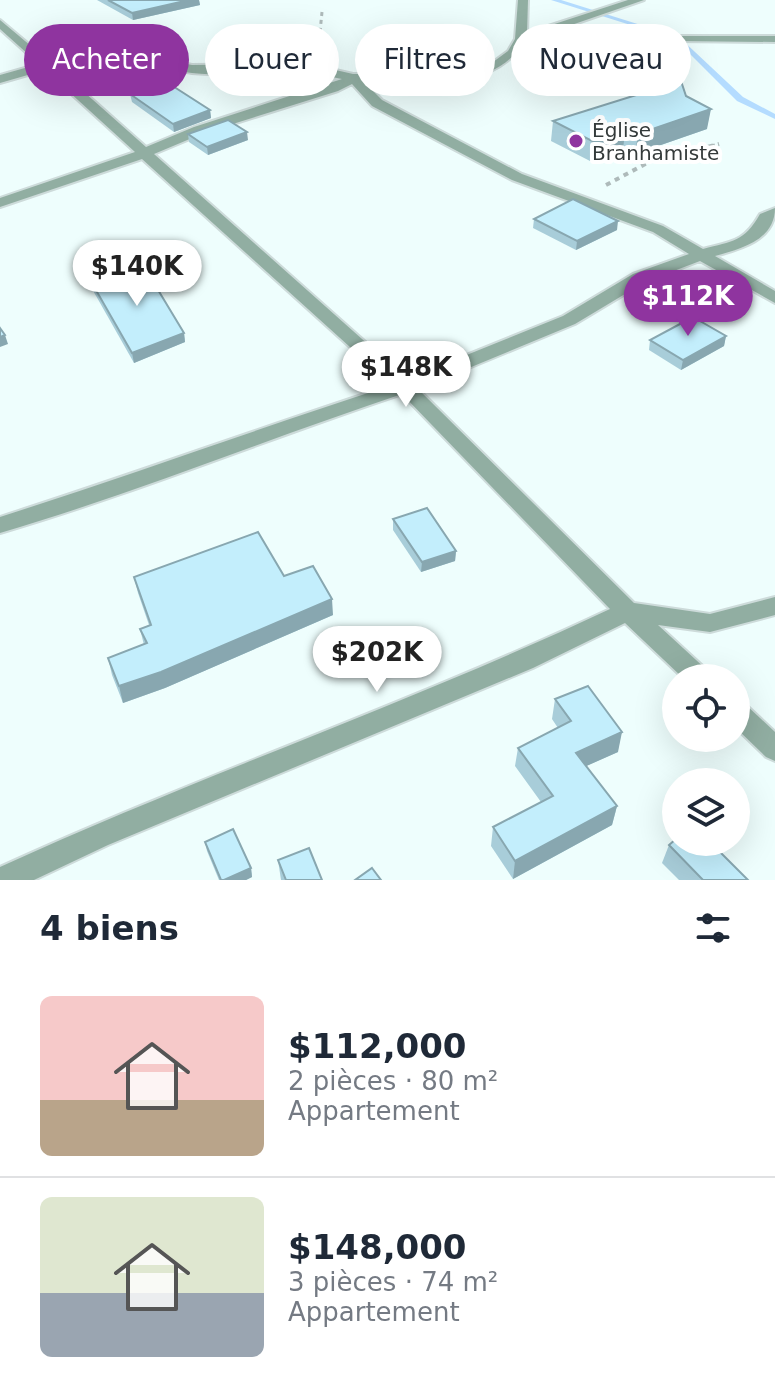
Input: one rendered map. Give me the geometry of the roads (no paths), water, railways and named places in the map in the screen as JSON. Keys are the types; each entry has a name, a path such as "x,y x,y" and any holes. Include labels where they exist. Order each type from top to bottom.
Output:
{"street":[{"path":"522,24 523,0"},
{"path":"574,24 639,0"},
{"path":"0,23 24,46"},
{"path":"691,38 735,37 775,41"},
{"path":"189,68 318,70 353,78 456,78 493,68 511,54"},
{"path":"0,79 24,72"},
{"path":"0,203 142,154 199,130 334,88 353,78"},
{"path":"353,78 377,103 517,177 658,229 775,298"},
{"path":"78,96 405,387 582,568 684,664"},
{"path":"0,525 146,478 277,429 405,387 569,320 639,278 703,254 745,243 759,231 765,217 775,213"},
{"path":"3,880 98,836 524,661 628,611 710,623 775,606"},
{"path":"750,725 775,749"}],"waterway":[{"path":"554,0 677,38 740,99 775,117"}],"place":[{"name":"Église Branhamiste","path":"576,141"}]}
